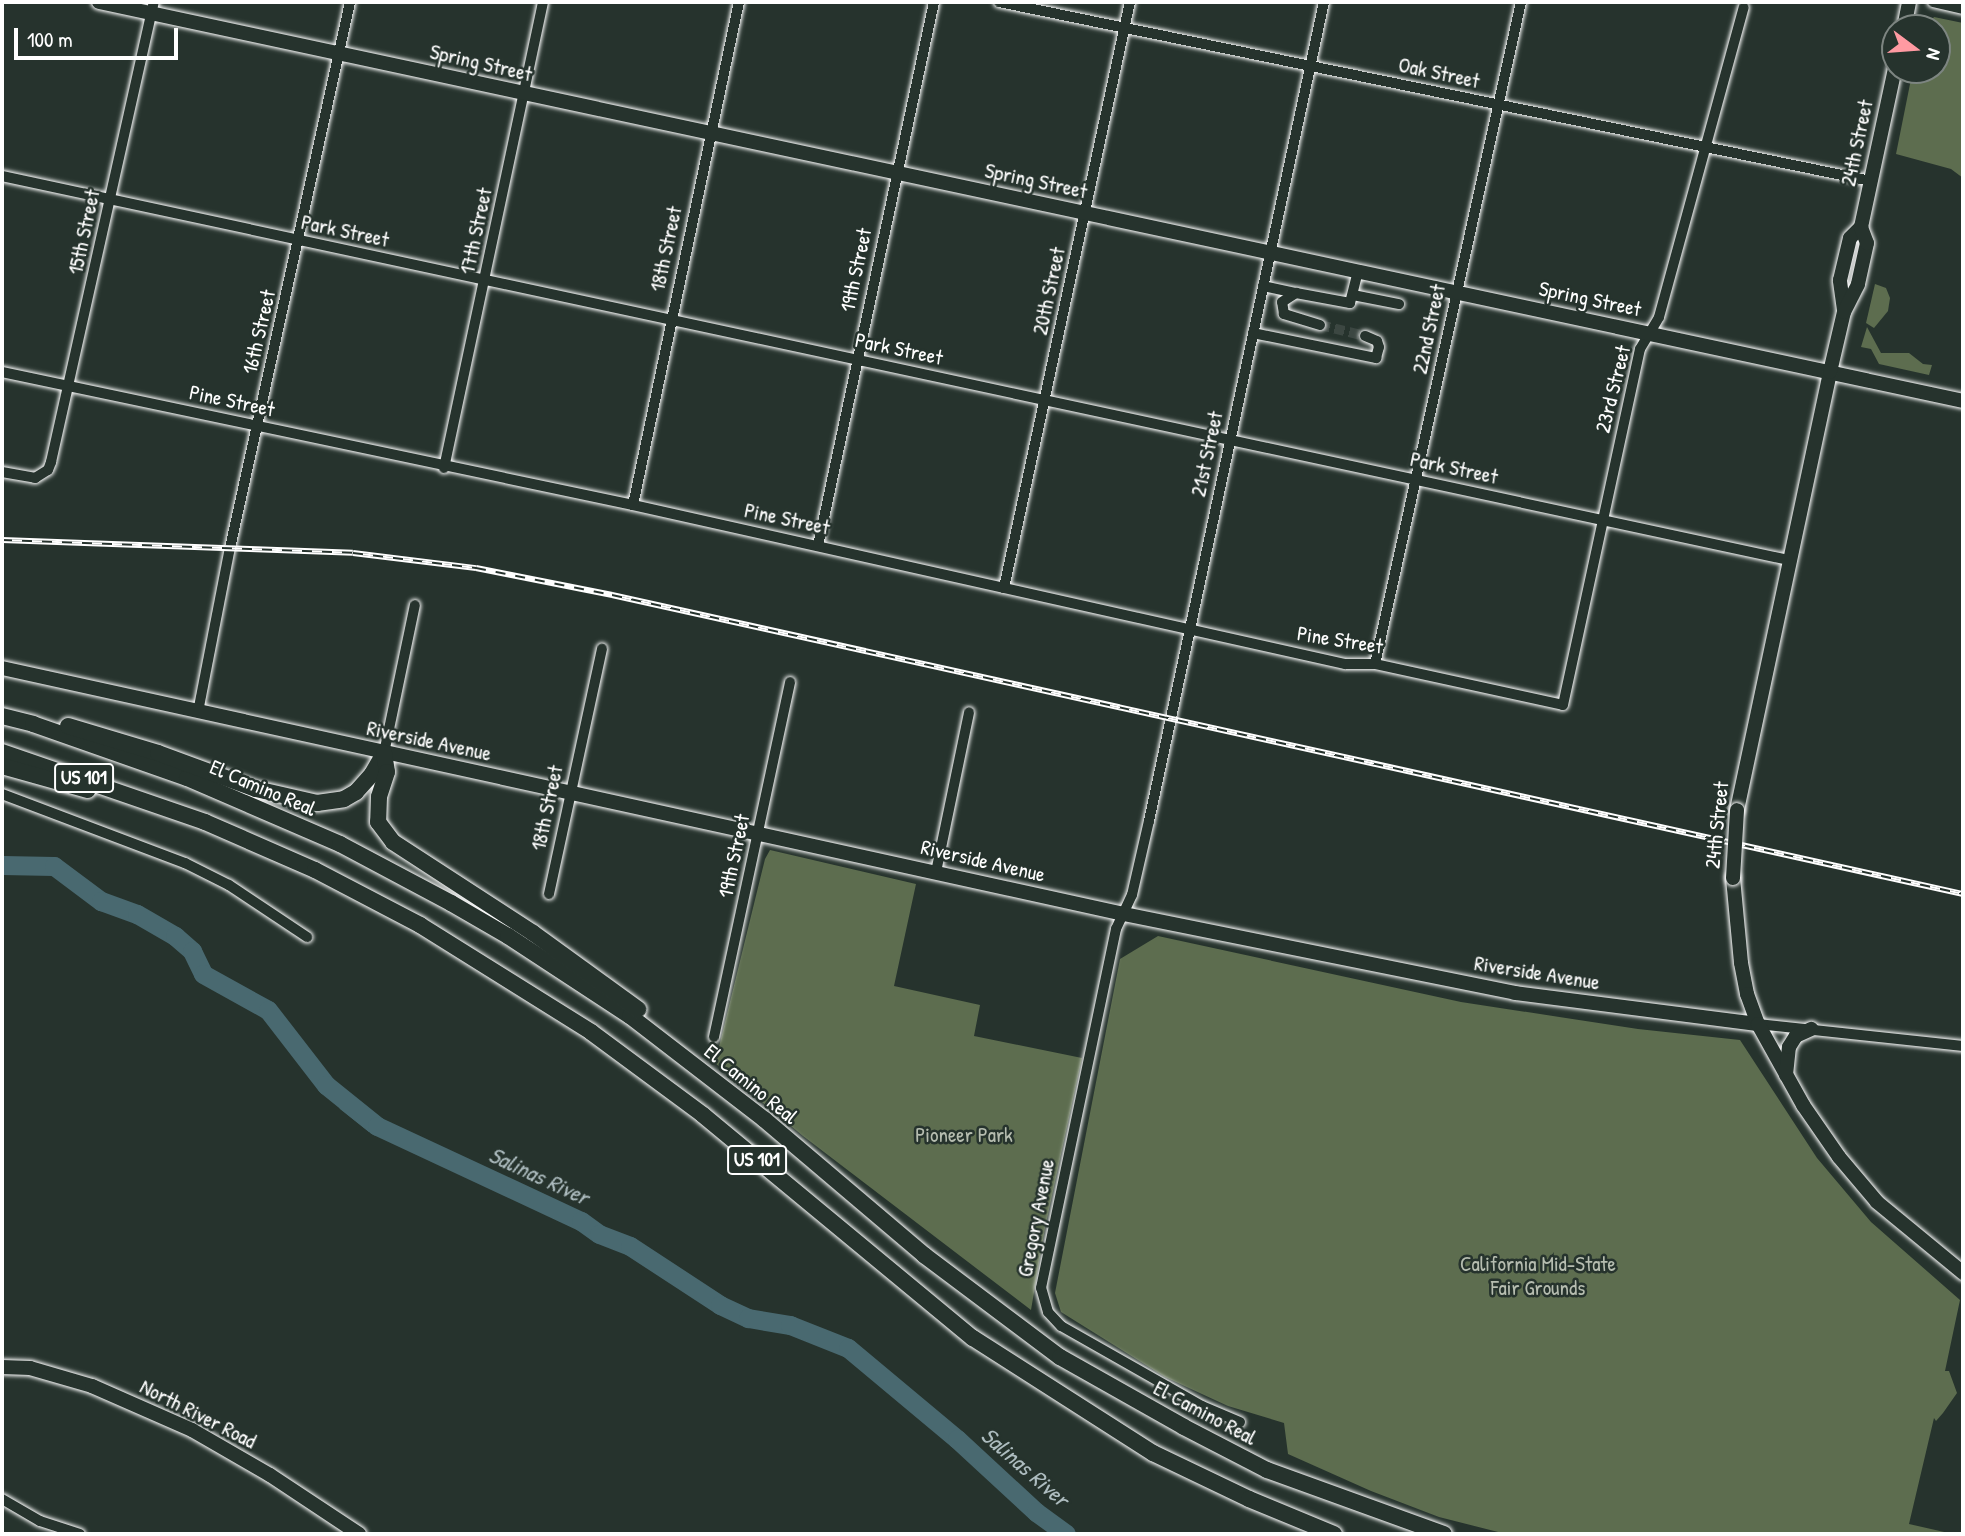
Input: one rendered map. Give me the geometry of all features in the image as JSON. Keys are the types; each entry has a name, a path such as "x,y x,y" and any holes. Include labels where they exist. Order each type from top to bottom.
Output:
{"highway":[{"name":"El Camino Real","path":"2,716 33,724 187,778 280,817 394,872 508,936 591,989 765,1120 924,1255 1060,1357 1267,1470 1444,1534"},
{"path":"33,724 54,723 85,730 257,789 317,803 344,799 356,792 365,785 384,752"},
{"name":"US 101","path":"2,752 166,806 263,846 420,925 591,1032 703,1115 973,1338 1153,1453 1249,1499 1334,1534"},
{"path":"384,752 387,772 379,797 378,822 393,842 533,933 643,1013 755,1102 765,1120"},
{"path":"2,766 122,800 166,806"}],"main road":[{"name":"Spring Street","path":"99,2 152,7 339,53 525,94 1963,401"},
{"name":"24th Street","path":"1892,84 1861,227 1850,238 1840,280 1844,312 1788,560 1737,810 1733,878 1741,963 1758,1024 1786,1076 1839,1157 1877,1202 1963,1273"},
{"name":"Riverside Avenue","path":"2,668 1124,914 1515,993 1758,1024"},
{"path":"1786,1076 1788,1046 1796,1036 1811,1029"},
{"name":"North River Road","path":"2,1367 30,1368 81,1382 192,1430 270,1475 359,1534"}],"street":[{"name":"16th Street","path":"198,712 257,426 350,2"},
{"name":"17th Street","path":"444,468 543,2"},
{"name":"18th Street","path":"633,505 738,2"},
{"name":"19th Street","path":"818,545 934,2"},
{"name":"Oak Street","path":"999,2 1871,181"},
{"name":"20th Street","path":"1004,588 1130,2"},
{"name":"21st Street","path":"1124,914 1149,821 1324,2"},
{"name":"22nd Street","path":"1375,664 1521,2"},
{"path":"1933,2 1963,9"},
{"name":"15th Street","path":"2,472 35,478 48,470 152,7"},
{"name":"23rd Street","path":"1563,705 1640,349 1659,317 1744,7"},
{"name":"Park Street","path":"2,176 1788,560"},
{"path":"1263,286 1350,303 1359,271"},
{"path":"1296,293 1282,302 1284,314 1320,325"},
{"path":"1353,295 1399,304"},
{"path":"1253,333 1376,358 1379,347 1377,341 1365,336"},
{"name":"Pine Street","path":"2,372 444,468 818,545 1345,664 1375,664 1563,705"},
{"path":"384,752 415,605"},
{"name":"18th Street","path":"548,894 602,649"},
{"name":"19th Street","path":"714,1037 790,682"},
{"path":"936,872 969,712"},
{"path":"2,794 185,863 229,885 307,937"},
{"name":"Gregory Avenue","path":"1124,914 1113,942 1041,1288 1048,1312 1061,1326 1202,1406 1240,1422"},
{"name":"Riverside Avenue","path":"1758,1024 1963,1046"},
{"path":"2,1499 40,1521 80,1534"}],"green space":[{"path":"1951,21 1963,23 1963,178 1951,169 1896,154 1910,84 1951,84"},
{"path":"1875,284 1886,288 1890,298 1888,311 1874,328 1866,323"},
{"path":"1867,327 1881,353 1909,353 1923,364 1932,365 1929,375 1879,364 1871,349 1861,347"},
{"name":"Pioneer Park","path":"770,850 916,884 894,986 980,1005 974,1036 1082,1058 1045,1228 1031,1310 803,1136 715,1063 765,859"},
{"name":"California Mid-State Fair Grounds","path":"1158,936 1461,1002 1638,1029 1740,1040 1817,1158 1871,1222 1960,1300 1945,1371 1949,1371 1957,1393 1936,1421 1934,1418 1909,1524 1953,1534 1506,1534 1439,1517 1371,1491 1288,1454 1284,1423 1228,1406 1165,1377 1061,1312 1055,1293 1120,959"}],"water":[{"path":"326,1085 349,1092 376,1122 377,1132 369,1132 340,1109"}],"waterway":[{"name":"Salinas River","path":"2,865 54,866 101,901 137,914 175,936 192,951 203,974 268,1010 326,1085 377,1126 581,1221 599,1234 630,1246 720,1305 748,1318 790,1325 848,1348 957,1439 1036,1512 1066,1534"}],"tunnel":[{"path":"1320,325 1365,336"}],"railway":[{"path":"2,540 353,553 476,568 612,595 1963,894"}]}
